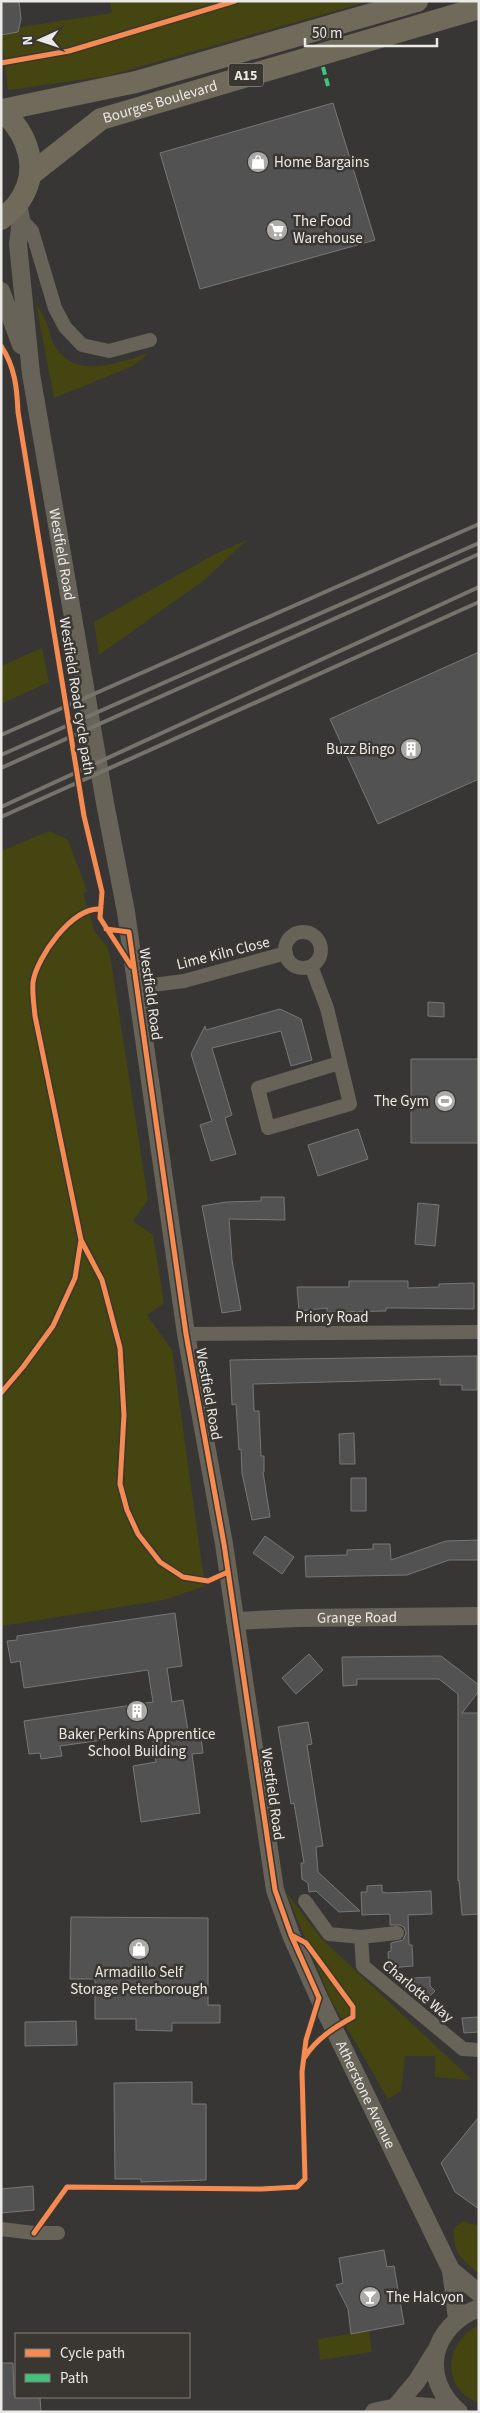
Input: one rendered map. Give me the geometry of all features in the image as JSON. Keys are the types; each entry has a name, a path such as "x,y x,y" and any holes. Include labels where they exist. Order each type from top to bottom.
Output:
{"main road":[{"name":"Bourges Boulevard","path":"1,110 136,82 417,1"},
{"name":"Bourges Boulevard","path":"30,175 101,119 479,8"},
{"name":"A15","path":"1,110 16,122 25,138 30,156 30,175 26,190 13,214"}],"street":[{"path":"13,214 32,231 55,308 65,327 82,345 109,351 150,340"},
{"name":"Westfield Road","path":"13,214 18,244 31,374 105,803 126,912 186,1334 224,1544 270,1860"},
{"name":"Westfield Road","path":"1,291 31,374"},
{"path":"302,932 308,933 316,939 321,949 318,959 310,966 300,967 290,962 286,954 286,946 292,936 302,932"},
{"name":"Lime Kiln Close","path":"137,987 184,980 286,954"},
{"path":"310,966 327,1008 350,1104 268,1128 258,1088 339,1063"},
{"name":"Priory Road","path":"186,1334 479,1332"},
{"name":"Grange Road","path":"235,1621 298,1618 479,1616"},
{"name":"Atherstone Avenue","path":"270,1860 275,1890 291,1936 451,2270 457,2319"},
{"path":"305,1901 329,1934 361,1937 397,1933"},
{"name":"Charlotte Way","path":"361,1937 363,1966 463,2049 479,2050"},
{"path":"1,2229 34,2233 58,2233"},
{"name":"Atherstone Avenue","path":"451,2270 479,2293"},
{"path":"396,2406 417,2381 445,2332 465,2313 479,2308"},
{"path":"436,2350 435,2369 439,2387 449,2403 460,2412"},
{"path":"374,2412 396,2406 433,2406 453,2412"}],"shaded area":[{"path":"110,1 370,1 107,76 8,90 1,30 112,13"},
{"path":"36,304 46,320 55,346 64,357 74,363 98,366 124,361 149,353 133,366 54,398"},
{"path":"247,540 203,581 99,655 94,622 215,554"},
{"path":"42,648 49,682 1,704 1,666"},
{"path":"49,831 68,840 87,891 83,894 95,932 107,946 110,955 148,1200 133,1221 153,1235 164,1303 147,1315 172,1350 205,1586 164,1600 1,1626 1,851"},
{"path":"286,1892 321,1938 472,2080 435,2077 435,2056 405,2056 401,2091 388,2099 331,2000"},
{"path":"463,2221 479,2226 479,2273 467,2264 456,2249 454,2228"},
{"path":"479,2325 479,2403 466,2396 458,2387 451,2365 453,2353 459,2342 467,2333"},
{"path":"369,2331 372,2352 320,2360 318,2339"}],"building":[{"path":"1,1 19,1 21,19 18,32 1,35"},
{"path":"333,103 375,240 200,289 160,153"},
{"name":"Buzz Bingo","path":"479,652 479,779 378,824 330,719"},
{"path":"428,1002 444,1003 444,1017 428,1016"},
{"path":"280,1009 301,1019 312,1060 291,1066 281,1031 212,1048 232,1115 225,1118 236,1154 211,1161 200,1125 212,1121 191,1054 205,1026 206,1030"},
{"name":"The Gym","path":"411,1059 479,1059 479,1143 411,1143"},
{"path":"358,1129 368,1159 318,1176 308,1145"},
{"path":"261,1197 284,1197 285,1220 229,1219 232,1260 241,1310 222,1313 202,1206 226,1202 261,1201"},
{"path":"418,1203 439,1205 435,1246 415,1244"},
{"path":"349,1281 408,1281 408,1288 439,1287 439,1284 474,1283 474,1309 386,1308 386,1311 327,1312 327,1308 299,1311 297,1287 349,1287"},
{"path":"477,1356 477,1390 462,1390 462,1385 440,1385 440,1379 253,1384 254,1411 259,1411 261,1456 264,1456 263,1472 270,1517 252,1520 242,1473 236,1404 232,1405 230,1360"},
{"path":"354,1433 355,1464 340,1464 339,1434"},
{"path":"351,1478 366,1478 366,1511 351,1511"},
{"path":"265,1536 294,1557 282,1574 253,1553"},
{"path":"479,1540 479,1560 449,1560 407,1575 306,1577 305,1556 347,1555 347,1550 373,1549 373,1544 390,1544 391,1560 446,1541"},
{"name":"Baker Perkins Apprentice School Building","path":"175,1613 182,1666 167,1668 172,1702 183,1700 188,1731 200,1729 203,1753 192,1754 200,1813 141,1822 133,1766 156,1762 152,1733 60,1746 62,1756 41,1759 40,1753 29,1754 24,1721 153,1702 148,1670 24,1688 20,1661 11,1663 7,1641 17,1640 17,1636"},
{"path":"309,1654 323,1670 296,1694 282,1678"},
{"path":"441,1656 479,1685 479,1691 462,1713 479,1713 479,1914 462,1915 458,1881 458,1694 439,1679 357,1679 357,1685 343,1686 342,1657"},
{"path":"308,1722 312,1744 307,1745 323,1846 316,1847 318,1872 360,1911 339,1912 316,1891 309,1892 308,1883 302,1879 301,1863 304,1863 294,1803 291,1804 278,1727"},
{"path":"382,1885 382,1892 388,1893 431,1891 432,1914 408,1915 409,1945 412,1945 413,1966 389,1968 388,1952 391,1951 391,1943 403,1940 406,1933 404,1927 390,1925 390,1914 362,1915 361,1892 367,1892 367,1886"},
{"name":"Armadillo Self Storage Peterborough","path":"71,1917 208,1918 208,2005 220,2005 220,2023 172,2023 172,2031 136,2030 136,2019 95,2019 95,1979 70,1979"},
{"path":"430,1977 430,1986 435,1991 425,2001 415,1992 414,1978"},
{"path":"479,2017 479,2032 464,2033 462,2018"},
{"path":"76,2021 77,2045 25,2046 25,2022"},
{"path":"192,2082 192,2104 206,2104 206,2180 141,2182 141,2179 115,2179 114,2083"},
{"path":"479,2117 479,2209 455,2192 441,2163"},
{"path":"33,2186 34,2210 1,2213 1,2189"},
{"name":"The Halcyon","path":"384,2250 387,2267 394,2266 404,2324 351,2334 348,2309 336,2285 343,2283 339,2258"},
{"path":"1,2363 13,2363 15,2398 40,2398 41,2412 1,2412"}],"railway":[{"path":"1,735 479,524"},
{"path":"1,755 479,543"},
{"path":"1,768 479,554"},
{"path":"1,807 479,587"},
{"path":"1,817 479,602"}],"marked path":[{"path":"323,67 328,86"}],"cycle path":[{"path":"1,63 69,51 235,1"},
{"name":"Westfield Road cycle path","path":"1,346 6,354 16,386 18,412 84,816 102,892 100,918 131,966"},
{"path":"1,1393 53,1326 75,1278 81,1240 35,1016 33,982 41,960 58,935 78,916 100,909"},
{"path":"34,2233 67,2187 262,2189 297,2187 305,2179 302,2072 306,2040 319,1998 291,1935 275,1890 224,1544 186,1334 129,932 106,929"},
{"path":"81,1240 102,1280 120,1348 124,1415 120,1484 127,1510 138,1534 160,1562 183,1577 208,1581 228,1572"},
{"path":"291,1935 306,1943 353,2007 353,2017 320,2039 305,2057"}],"place":[{"name":"Home Bargains","path":"258,162"},
{"name":"The Food Warehouse","path":"277,230"},
{"name":"Buzz Bingo","path":"411,749"},
{"name":"The Gym","path":"445,1101"},
{"name":"Baker Perkins Apprentice School Building","path":"137,1711"},
{"name":"Armadillo Self Storage Peterborough","path":"139,1949"},
{"name":"The Halcyon","path":"370,2297"}]}
